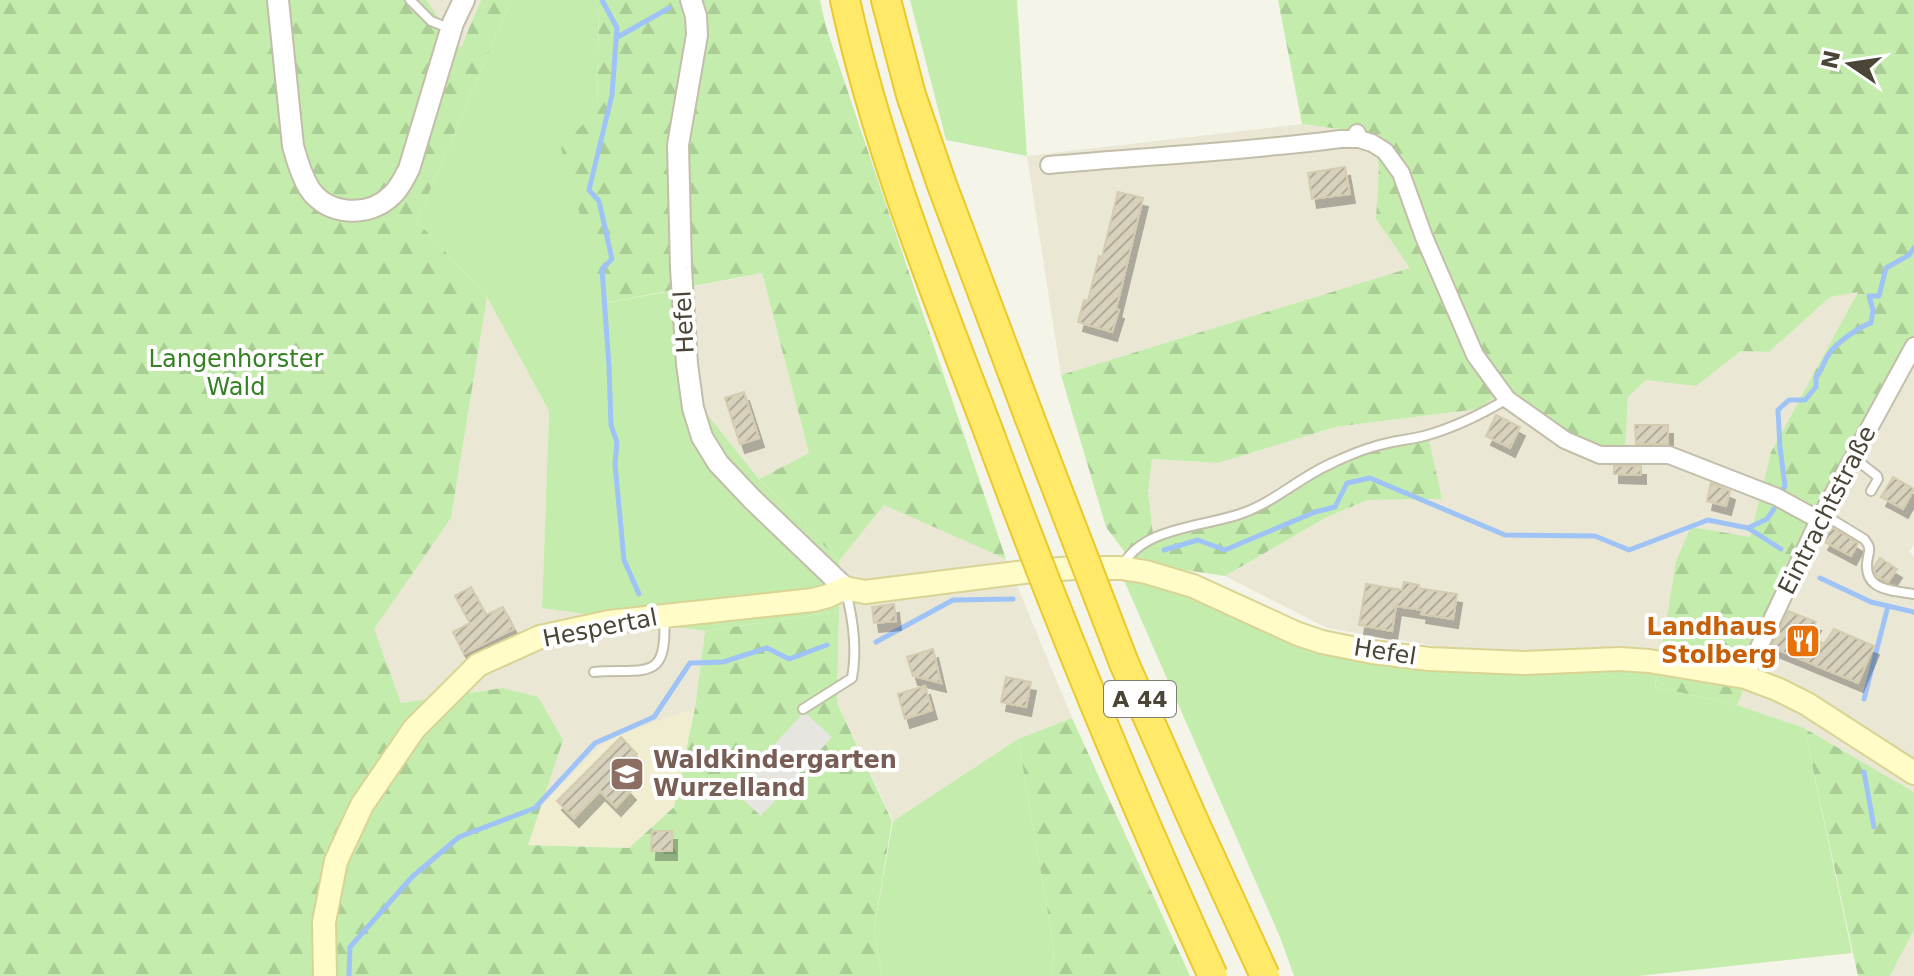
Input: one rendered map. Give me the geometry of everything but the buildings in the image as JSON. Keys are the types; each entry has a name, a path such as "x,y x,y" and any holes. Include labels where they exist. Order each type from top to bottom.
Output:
{"highway":[{"name":"A 44","path":"845,0 873,106 902,198 1035,558 1154,846 1213,976"},
{"name":"A 44","path":"886,0 911,95 942,185 1124,663 1265,976"}],"main road":[{"name":"Hefel","path":"845,588 865,592 1024,572 1121,568 1193,586 1298,634 1372,652 1429,659 1524,663 1619,659 1649,661 1745,677 1807,704 1914,773"},
{"name":"Hespertal","path":"325,976 324,922 336,861 362,805 414,729 478,665 540,637 609,622 813,600 845,588"}],"street":[{"path":"278,0 293,146 299,165 309,189 333,207 346,211 359,211 383,203 400,186 416,150 451,29 464,0"},
{"name":"Hefel","path":"691,0 697,35 678,160 686,348 693,408 702,437 718,463 845,588"},
{"path":"1049,165 1164,157 1358,136 1385,151 1401,173 1424,237 1475,355 1507,399 1565,440 1600,455 1669,455 1820,516"},
{"name":"Eintrachtstraße","path":"1745,677 1820,516 1914,346"}],"lane":[{"path":"410,0 431,21 451,29"},
{"path":"1121,568 1128,555 1147,541 1202,522 1240,514 1276,498 1329,464 1377,445 1425,435 1471,420 1507,399"},
{"path":"1853,457 1877,476 1871,491"},
{"path":"1820,516 1853,532 1868,544 1866,574 1869,580 1890,591 1914,594"},
{"path":"803,709 852,678 855,662 850,607 845,588"},
{"path":"594,672 643,671 655,666 662,658 666,638 664,615"}],"shaded area":[{"path":"426,0 481,0 461,49"},
{"path":"1302,124 1371,132 1379,167 1376,219 1411,268 1061,375 1027,156"},
{"path":"762,273 809,453 759,479 703,409 692,287"},
{"path":"1859,291 1771,452 1750,537 1676,561 1659,662 1452,649 1327,628 1225,576 1327,517 1368,500 1441,499 1428,436 1327,468 1236,520 1154,542 1148,492 1152,459 1218,463 1335,427 1479,409 1505,389 1625,449 1628,397 1646,380 1696,385 1741,351 1769,352 1830,297"},
{"path":"487,297 549,411 542,608 705,631 695,708 528,845 502,688 401,703 373,629 451,518"},
{"path":"1906,343 1914,348 1914,545 1909,552 1914,556 1914,792 1804,728 1737,705 1792,573 1808,522"},
{"path":"884,504 1006,559 1072,718 1018,739 893,821 837,703 839,561"},
{"name":"Waldkindergarten Wurzelland","path":"695,708 674,807 629,848 528,845 542,804 602,745 624,733"},
{"path":"804,712 832,737 761,816 733,790"},
{"path":"1914,930 1914,976 1890,976"}],"green space":[{"name":"Langenhorster Wald","path":"0,0 426,0 461,48 481,0 511,0 417,221 487,297 451,518 374,629 401,703 502,688 538,697 563,740 528,845 629,848 674,807 695,708 705,631 839,611 837,703 892,821 874,929 882,976 0,976"},
{"path":"511,0 596,0 599,4 597,109 606,303 692,287 703,409 759,479 839,561 839,611 705,631 542,608 549,411 487,297 417,221"},
{"path":"596,0 820,0 826,27 1006,559 884,505 839,561 759,479 809,453 762,273 605,303 561,148 597,109 599,4"},
{"path":"910,0 1017,0 1027,156 946,140"},
{"path":"1278,0 1914,0 1914,348 1906,344 1809,522 1792,573 1737,705 1655,687 1676,561 1691,527 1750,537 1771,452 1858,292 1830,297 1769,352 1741,351 1696,386 1646,380 1628,397 1625,450 1578,442 1505,389 1479,409 1335,427 1218,463 1152,459 1148,492 1154,542 1236,520 1327,468 1379,446 1428,436 1442,499 1368,500 1327,517 1225,576 1132,562 1106,527 1061,375 1410,268 1376,219 1379,167 1371,133 1302,124"},
{"path":"1146,572 1322,642 1659,662 1655,687 1737,705 1804,728 1852,953 1638,976 1294,976 1280,937 1123,578"},
{"path":"1072,718 1190,976 1052,976 1054,949 1018,739"},
{"path":"1804,728 1914,792 1914,930 1890,976 1858,976"},
{"path":"1018,739 1054,949 1052,976 882,976 874,929 893,821"}],"waterway":[{"path":"602,0 617,28 612,95 589,190 599,201 612,259 602,269 611,425 617,442 615,464 624,560 639,594"},
{"path":"616,38 669,8"},
{"path":"1783,489 1778,410 1789,400 1805,400 1816,387 1816,377 1832,350 1854,331 1871,323 1873,310 1869,296 1879,296 1886,268 1909,255 1914,248"},
{"path":"1164,550 1198,540 1225,550 1315,512 1335,507 1347,483 1370,478 1505,535 1595,536 1629,550 1708,520 1748,528 1781,549"},
{"path":"1748,528 1767,519 1774,509"},
{"path":"1820,578 1871,602 1914,612"},
{"path":"876,642 953,600 1013,599"},
{"path":"1864,699 1888,606"},
{"path":"349,976 350,947 412,877 459,837 535,808 595,743 654,717 690,663 723,662 767,648 789,659 827,645"},
{"path":"1864,772 1874,827"}],"place":[{"name":"Landhaus Stolberg","path":"1803,641"},
{"name":"Waldkindergarten Wurzelland","path":"627,774"}]}
